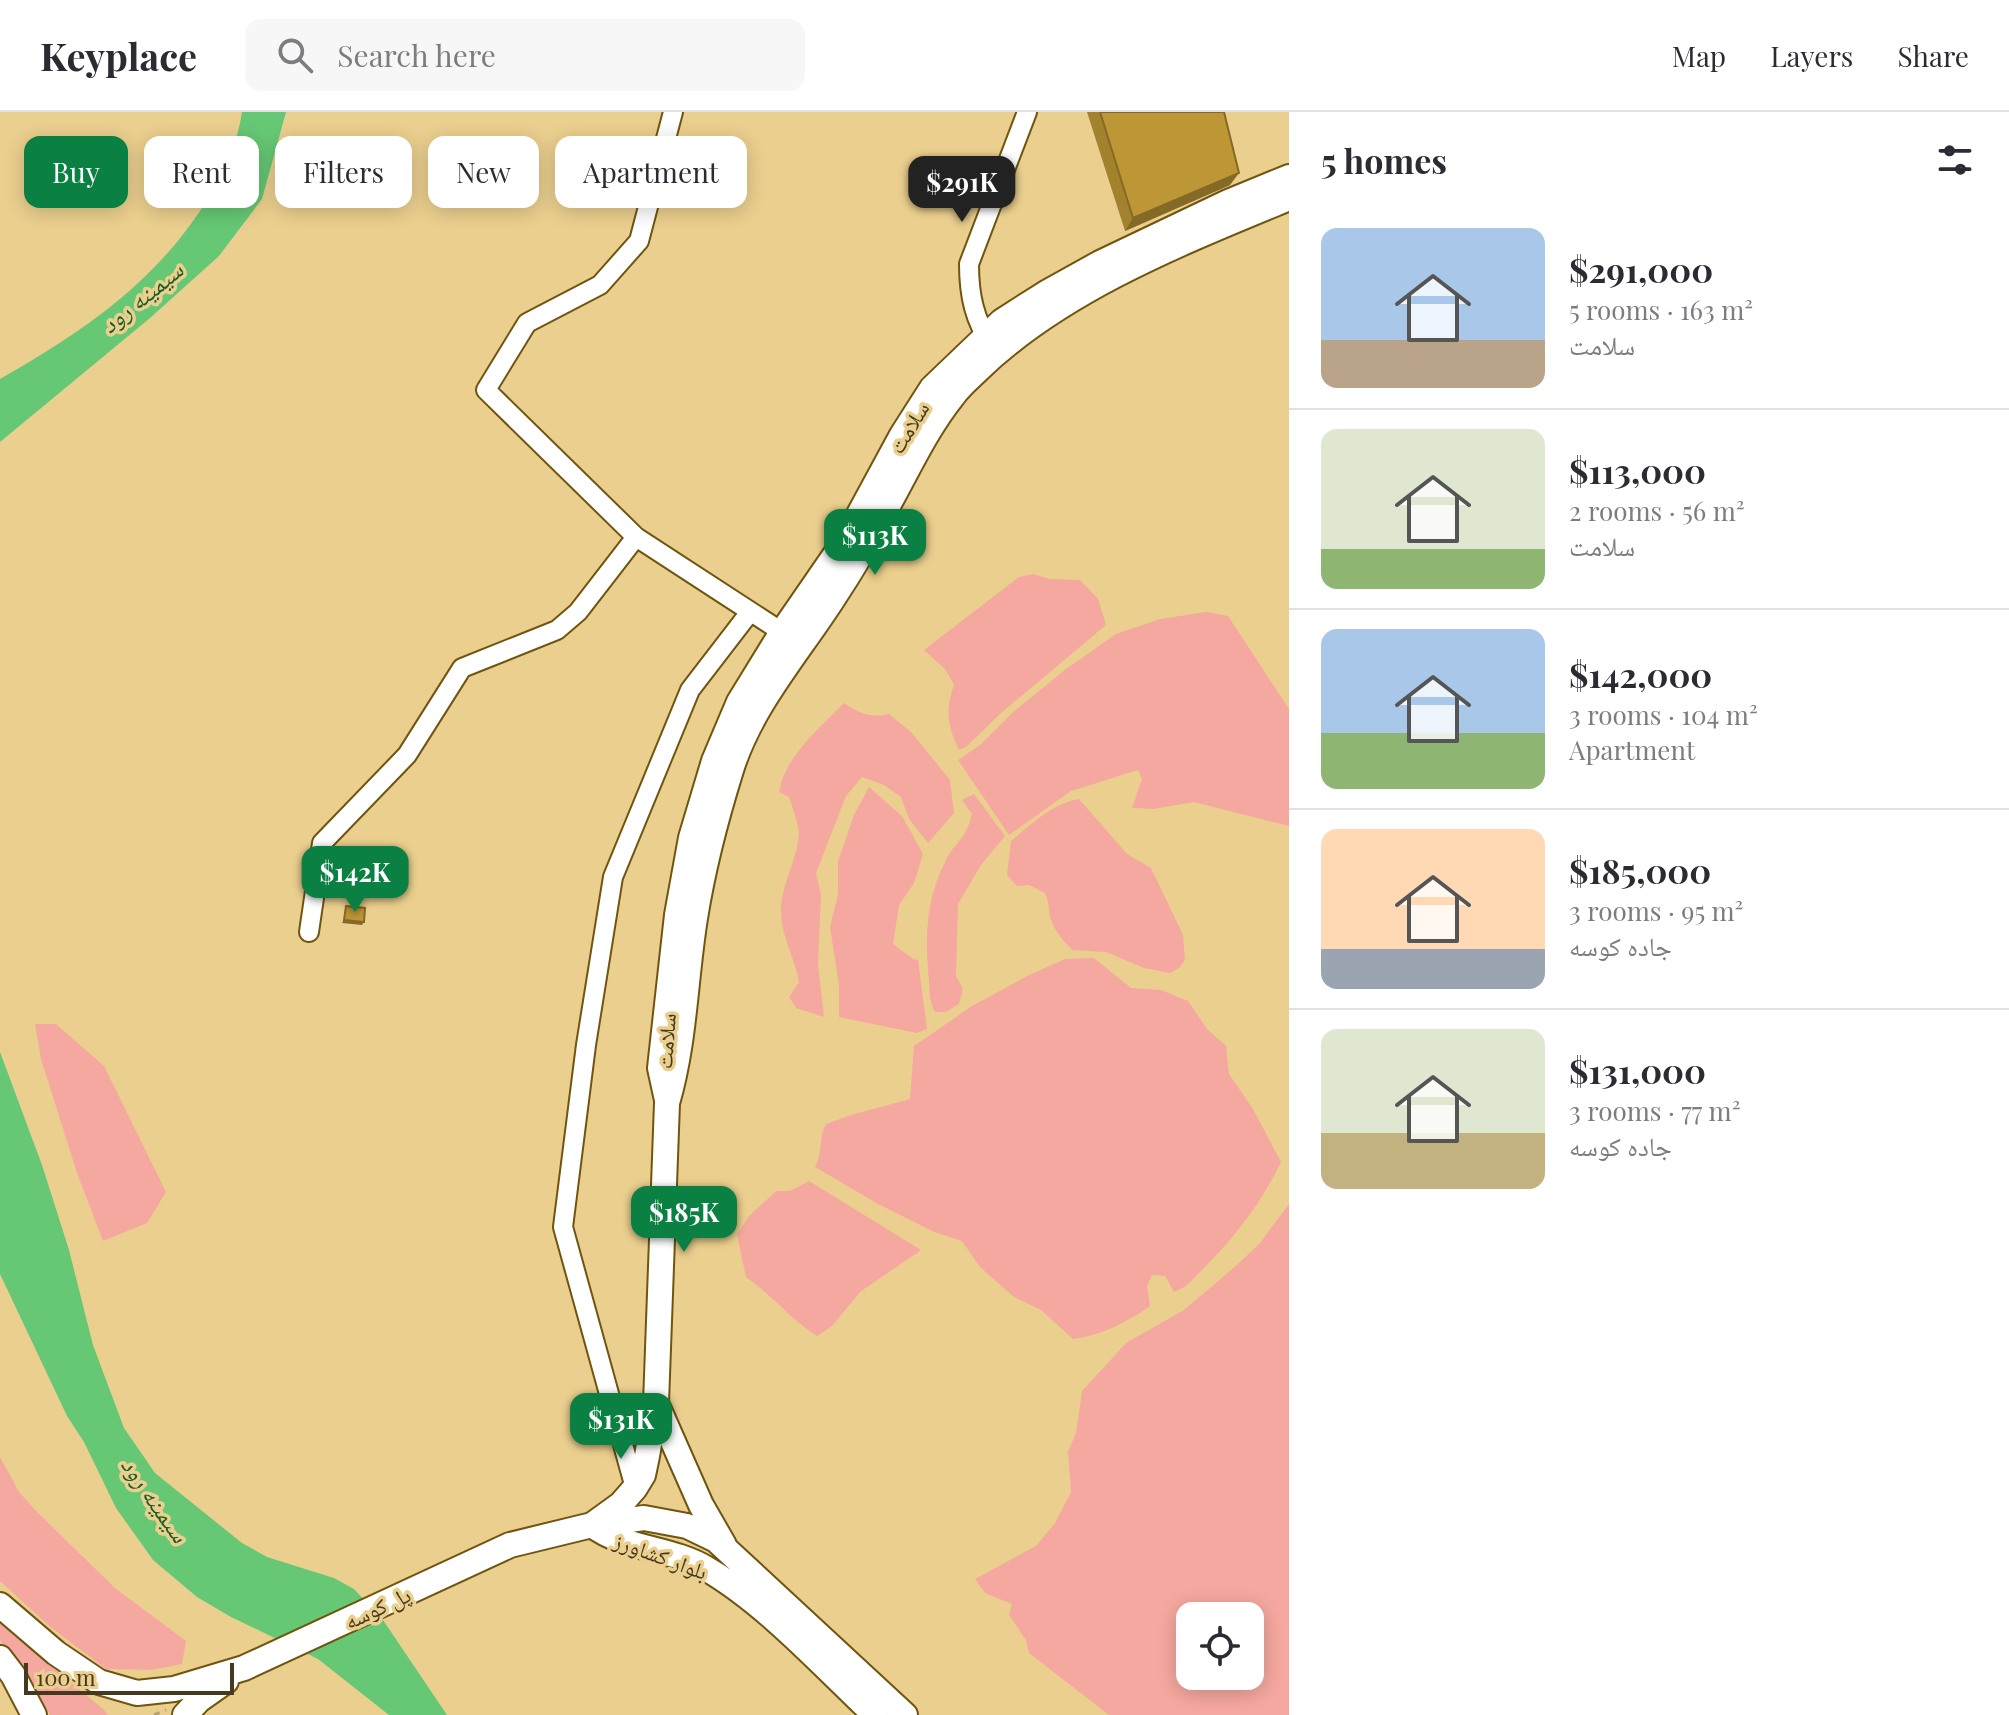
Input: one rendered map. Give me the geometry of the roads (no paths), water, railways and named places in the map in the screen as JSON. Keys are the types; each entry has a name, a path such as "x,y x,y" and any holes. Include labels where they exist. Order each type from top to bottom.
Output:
{"main road":[{"name":"سلامت","path":"991,344 1002,321 1046,293 1100,263 1228,202 1289,177"},
{"name":"سلامت","path":"635,1488 643,1475 656,1403 667,1103 660,1068 677,915 691,838 714,761 739,702 790,638 902,435 932,388 991,344 1057,308 1210,231 1289,198"},
{"path":"656,1403 701,1505 726,1548 709,1570"},
{"path":"592,1525 621,1504 635,1488"},
{"name":"بلوار کشاورز","path":"592,1525 644,1518 687,1526 726,1548 905,1715"},
{"name":"بلوار کشاورز","path":"592,1525 613,1538 658,1550 709,1570 752,1600 875,1715"},
{"name":"پل کوسه","path":"244,1668 510,1545 592,1525"},
{"path":"0,1605 56,1653 99,1682 121,1689 137,1693 174,1689 244,1668"},
{"path":"0,1658 13,1675 34,1715"},
{"path":"185,1715 199,1700 244,1668"}],"street":[{"path":"673,112 639,241 600,285 527,323 486,390 636,537 790,638"},
{"path":"991,344 977,320 969,288 969,264 1027,112"},
{"path":"969,264 988,255"},
{"path":"309,932 322,843 407,755 462,668 557,630 578,612 636,537"},
{"path":"635,1488 563,1227 584,1060 613,877 690,690 750,612"}],"water":[{"path":"242,112 286,112 279,136 275,136 275,152 259,203 259,136 236,136"},
{"name":"سیمینه رود","path":"202,208 255,208 219,256 150,318 0,442 0,379 61,342 116,302 166,255"},
{"name":"سیمینه رود","path":"0,1052 42,1165 69,1250 93,1345 124,1428 155,1473 242,1543 267,1557 334,1578 354,1589 383,1620 447,1715 389,1715 318,1659 197,1597 153,1560 116,1508 84,1442 67,1416 0,1274"}]}
